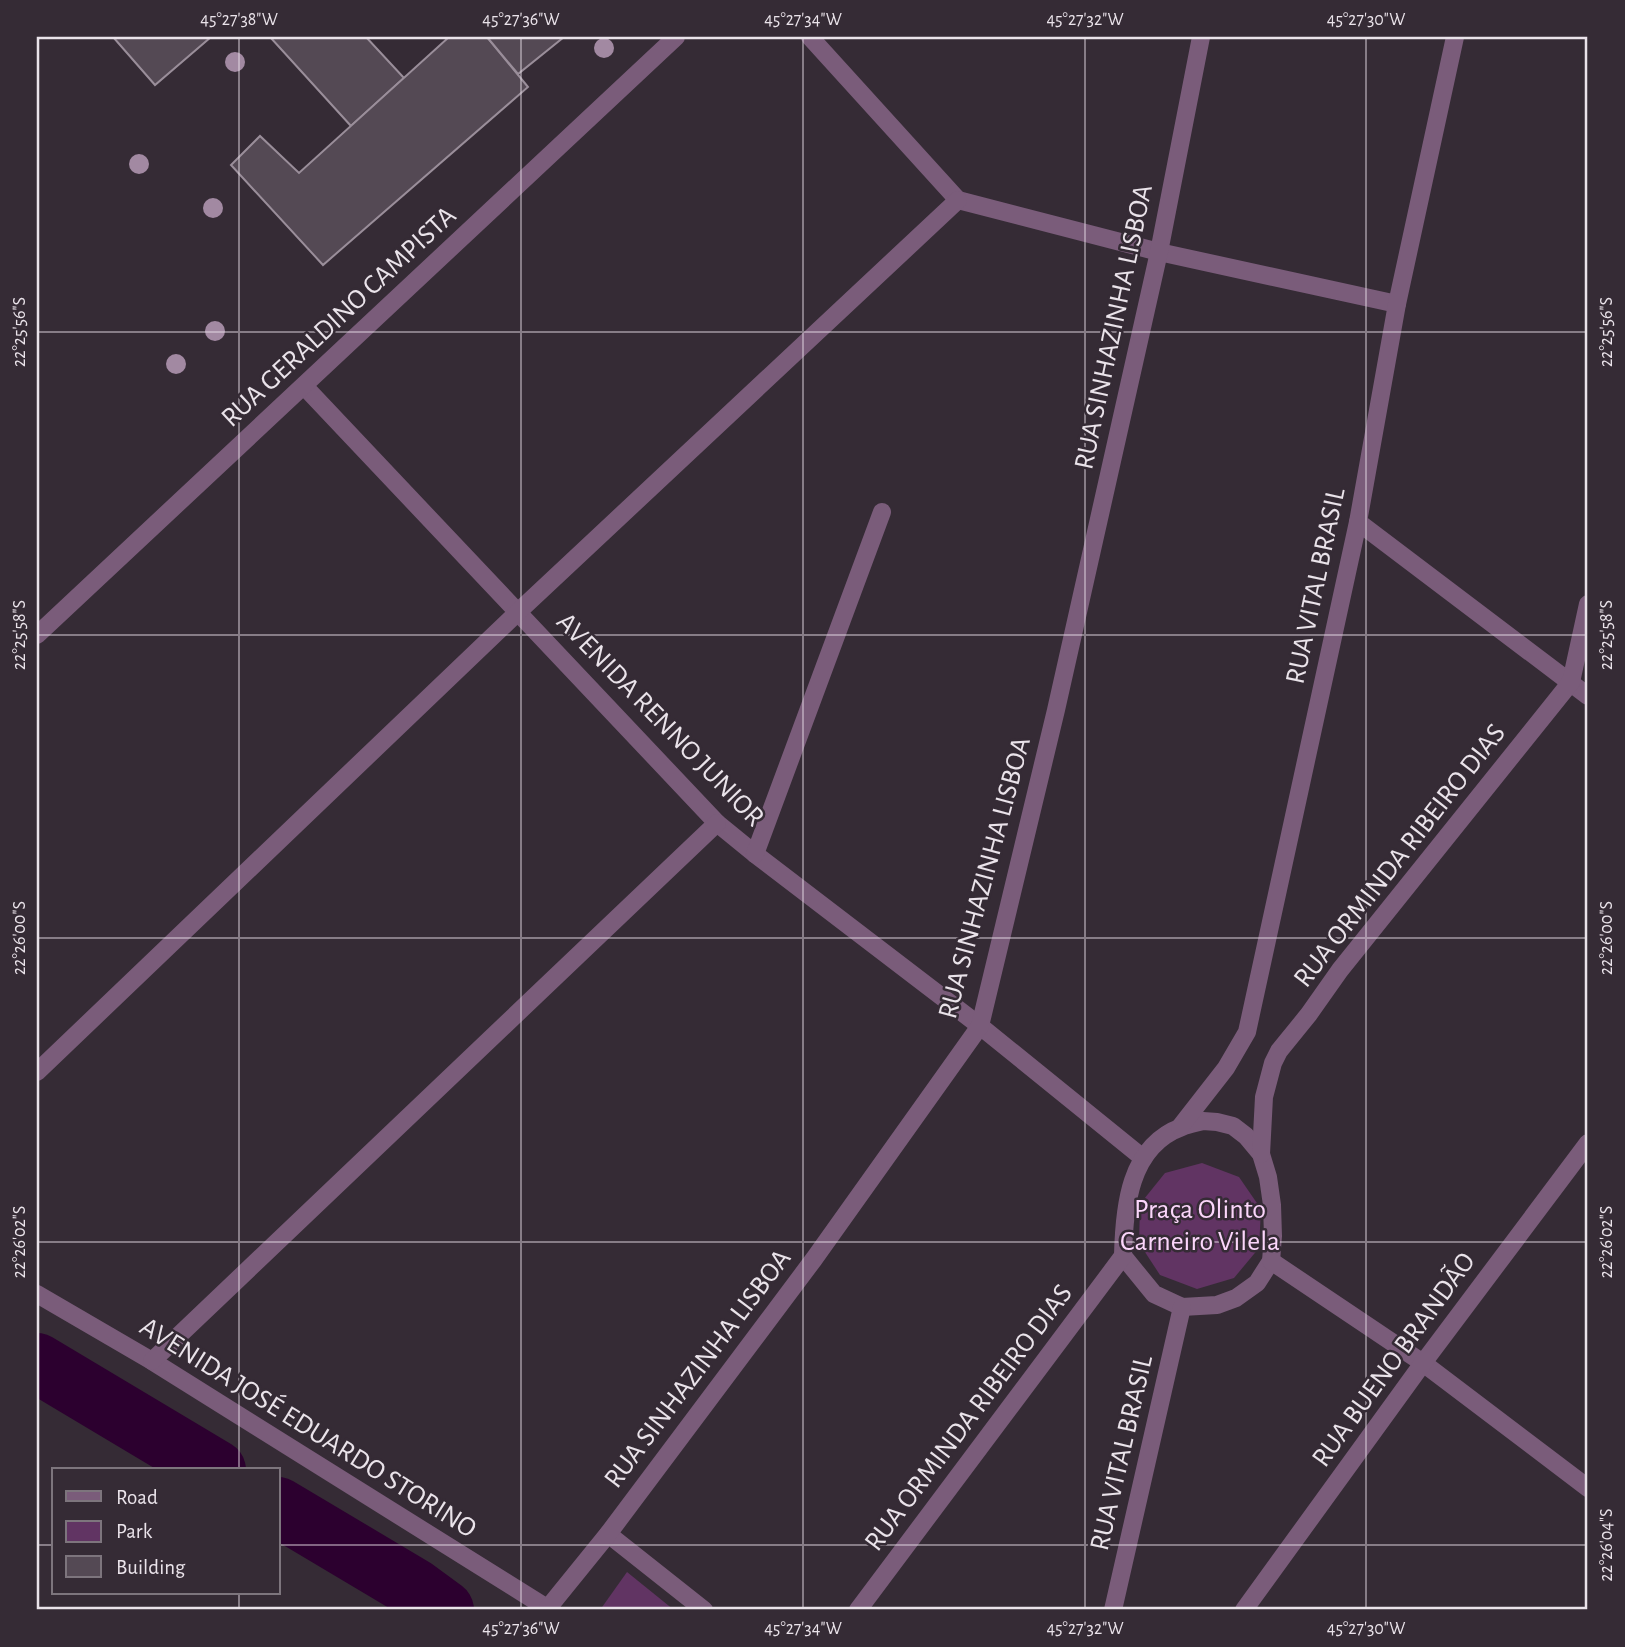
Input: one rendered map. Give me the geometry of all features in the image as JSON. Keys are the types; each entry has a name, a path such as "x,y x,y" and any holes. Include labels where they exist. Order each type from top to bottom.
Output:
{"street":[{"name":"RUA GERALDINO CAMPISTA","path":"37,635 676,37"},
{"path":"810,37 958,200 1159,252 1397,304"},
{"name":"RUA SINHAZINHA LISBOA","path":"549,1609 814,1259 979,1026 1059,696 1159,252 1201,37"},
{"name":"RUA VITAL BRASIL","path":"1180,1127 1226,1068 1247,1031 1357,522 1397,304 1455,37"},
{"path":"37,1072 519,611 958,200"},
{"name":"AVENIDA RENNO JUNIOR","path":"304,386 717,823 979,1026 1143,1158"},
{"path":"755,854 882,512"},
{"path":"1357,522 1588,696"},
{"path":"1571,682 1588,604"},
{"name":"RUA ORMINDA RIBEIRO DIAS","path":"1261,1154 1264,1097 1279,1051 1340,970 1571,682"},
{"path":"152,1361 717,823"},
{"path":"1203,1121 1233,1126 1246,1136 1261,1154 1268,1177 1273,1236 1271,1261 1256,1283 1236,1298 1217,1306 1182,1307 1154,1294 1123,1256 1124,1219 1130,1188 1143,1158 1161,1139 1180,1127 1203,1121"},
{"name":"RUA BUENO BRANDÃO","path":"1244,1610 1423,1363 1588,1143"},
{"name":"RUA ORMINDA RIBEIRO DIAS","path":"858,1610 1123,1256"},
{"path":"1271,1261 1423,1363 1588,1488"},
{"name":"AVENIDA JOSÉ EDUARDO STORINO","path":"37,1294 152,1361 549,1609"},
{"name":"RUA VITAL BRASIL","path":"1113,1610 1182,1307"},
{"path":"608,1534 704,1610"}],"green space":[{"name":"Praça Olinto Carneiro Vilela","path":"1202,1163 1239,1177 1261,1209 1259,1248 1234,1278 1197,1289 1160,1275 1139,1243 1140,1204 1165,1173"},
{"path":"627,1572 674,1610 600,1610"}],"building":[{"path":"113,37 211,37 155,85"},
{"path":"270,37 366,37 404,78 351,126"},
{"path":"449,37 487,37 528,87 323,265 231,165 260,136 299,173"},
{"path":"487,37 564,37 518,74"}],"waterway":[{"path":"37,1363 213,1468"},
{"path":"280,1508 414,1588 444,1610"}]}
